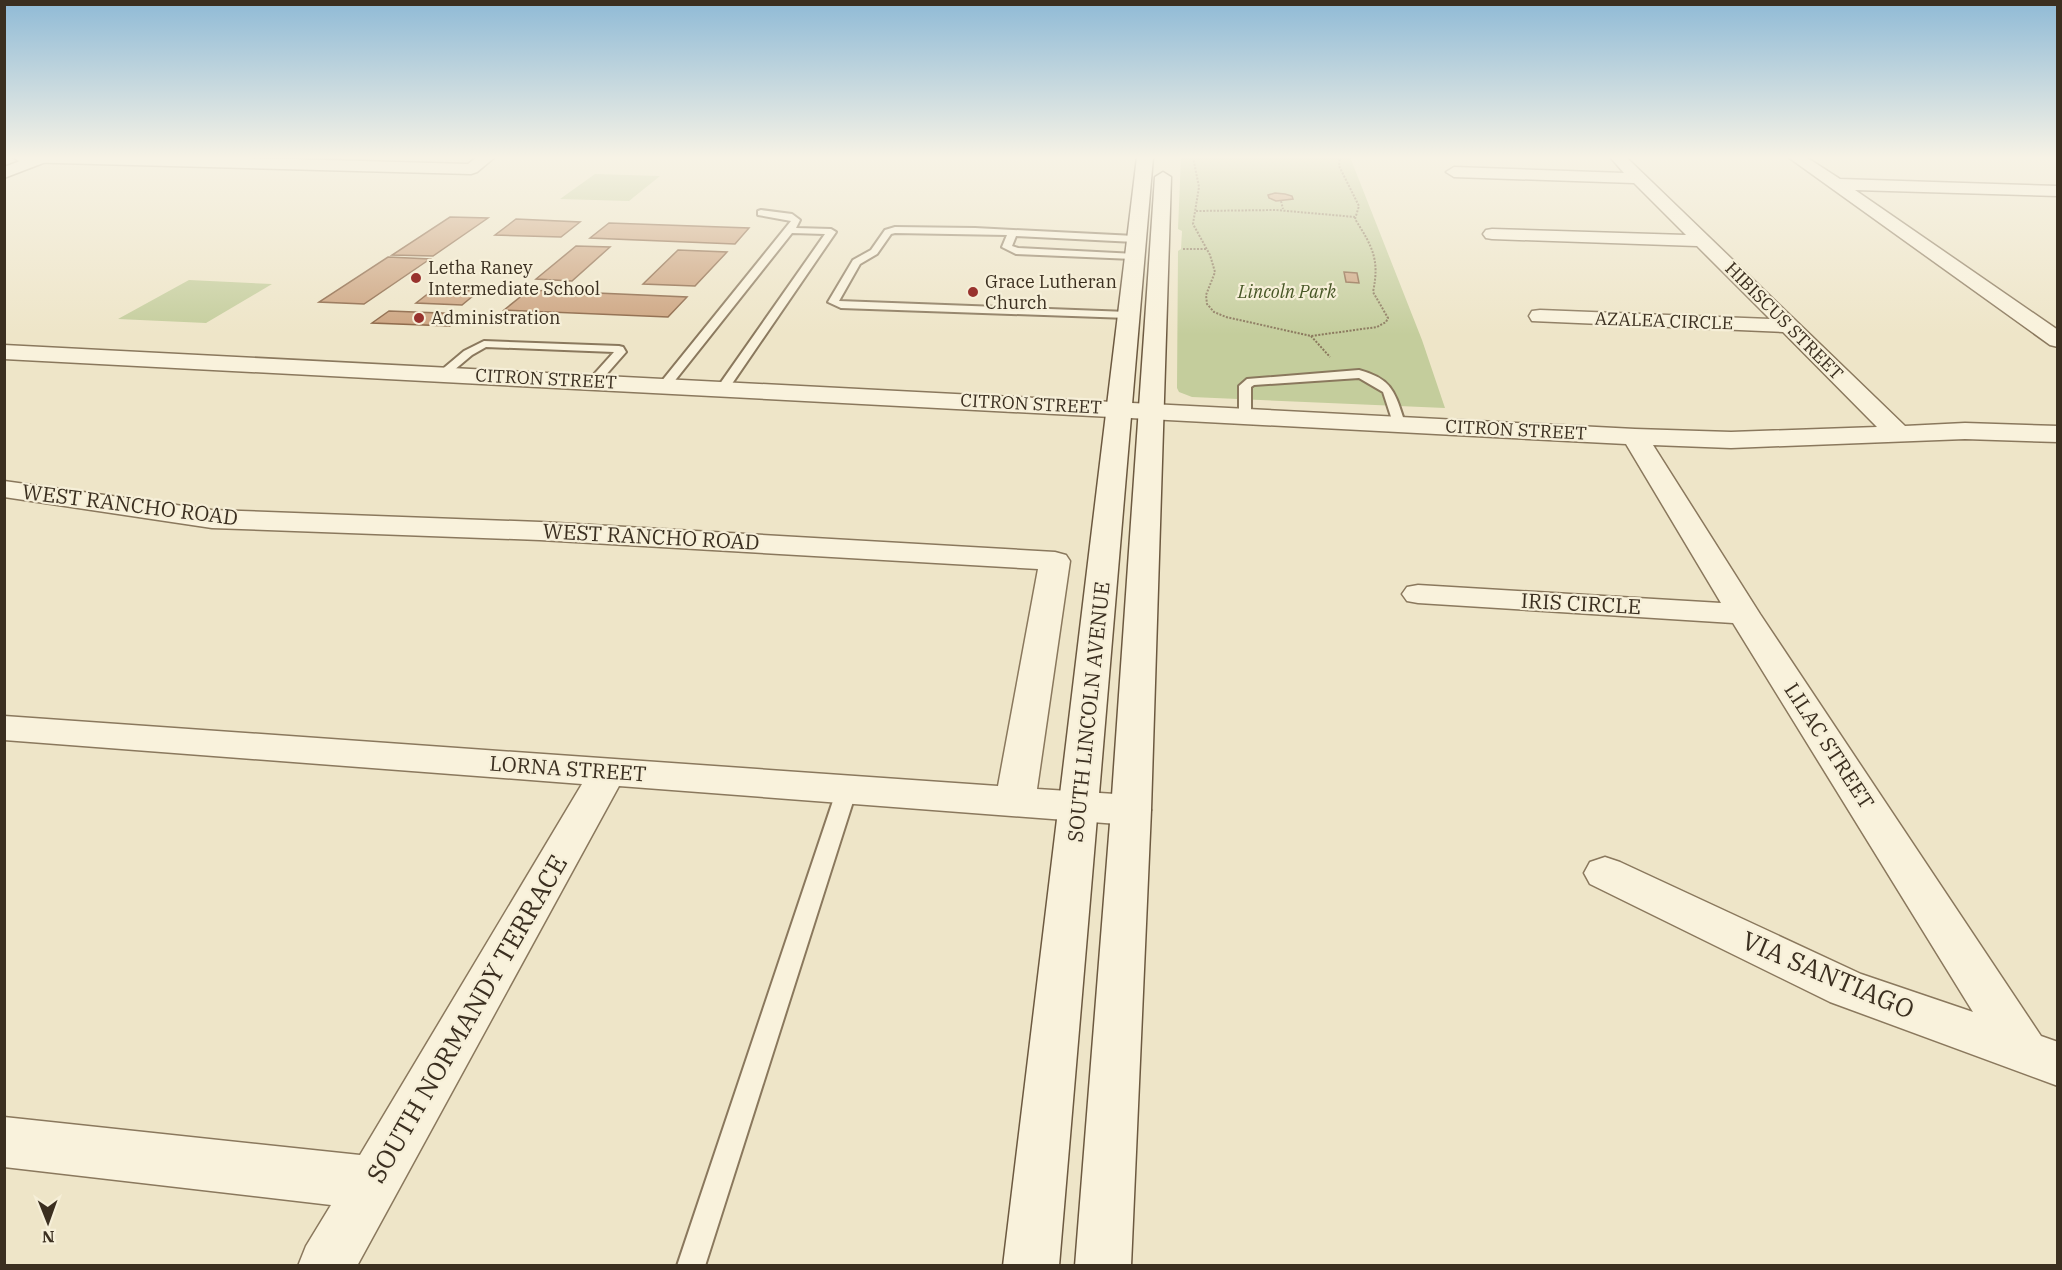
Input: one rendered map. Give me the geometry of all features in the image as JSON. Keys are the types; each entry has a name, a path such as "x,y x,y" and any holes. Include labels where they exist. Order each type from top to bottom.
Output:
{"street":[{"name":"SOUTH LINCOLN AVENUE","path":"1031,1266 1138,216"},
{"name":"SOUTH LINCOLN AVENUE","path":"1103,1266 1131,810 1160,216"},
{"name":"HIBISCUS STREET","path":"1677,216 1899,434"},
{"path":"1882,216 2058,340"},
{"path":"1492,234 1703,241"},
{"name":"AZALEA CIRCLE","path":"1540,316 1788,326"},
{"name":"CITRON STREET","path":"4,352 1119,408 1635,437 1731,440 1965,431 2058,434"},
{"name":"LILAC STREET","path":"1635,437 1744,614 2041,1058"},
{"name":"WEST RANCHO ROAD","path":"4,489 212,519 366,522 1055,561 1015,802"},
{"name":"IRIS CIRCLE","path":"1418,594 1744,614"},
{"name":"LORNA STREET","path":"4,728 1131,810"},
{"name":"SOUTH NORMANDY TERRACE","path":"326,1266 609,772"},
{"name":"VIA SANTIAGO","path":"1605,873 1846,988 2041,1058"},
{"path":"4,1142 373,1183"}],"lane":[{"path":"665,385 790,230 796,220 786,216"},
{"path":"1128,315 841,305 833,302 856,262 874,252 888,232 904,229 1095,237 1134,247"},
{"path":"723,388 831,232 790,230"},
{"path":"1013,233 1007,244 1010,249 1091,254 1134,247"},
{"path":"1091,254 1095,237"},
{"path":"443,374 468,353 484,344 619,349 620,352 593,382"},
{"path":"1245,415 1245,386 1251,382 1359,374 1376,380 1388,390 1399,423"},
{"path":"691,1266 847,789"}],"path":[{"path":"1195,216 1194,227 1207,249 1215,272 1205,299 1214,312 1226,317 1306,336 1377,327 1386,322 1388,318 1373,292 1377,273 1373,247 1355,217 1348,216"},
{"path":"1180,249 1207,249"}],"green space":[{"name":"Lincoln Park","path":"1179,216 1373,216 1422,340 1445,408 1192,397 1179,392 1177,388 1178,251 1181,249 1182,231 1178,229"},
{"path":"189,280 272,284 206,323 118,319"}],"building":[{"path":"450,217 488,218 433,256 392,255"},
{"path":"516,219 580,222 561,237 495,235"},
{"path":"609,223 749,228 735,244 590,238"},
{"path":"576,246 610,247 572,281 536,279"},
{"path":"678,250 727,252 695,286 643,284"},
{"path":"388,257 430,259 364,304 319,302"},
{"path":"1344,272 1357,273 1359,283 1346,282"},
{"path":"434,289 479,291 462,305 416,303"},
{"path":"529,290 687,297 668,317 504,310"},
{"name":"Administration","path":"389,311 465,314 450,326 372,323"}],"place":[{"name":"Letha Raney Intermediate School","path":"416,278"},
{"name":"Grace Lutheran Church","path":"973,292"},
{"name":"Administration","path":"419,318"}]}
